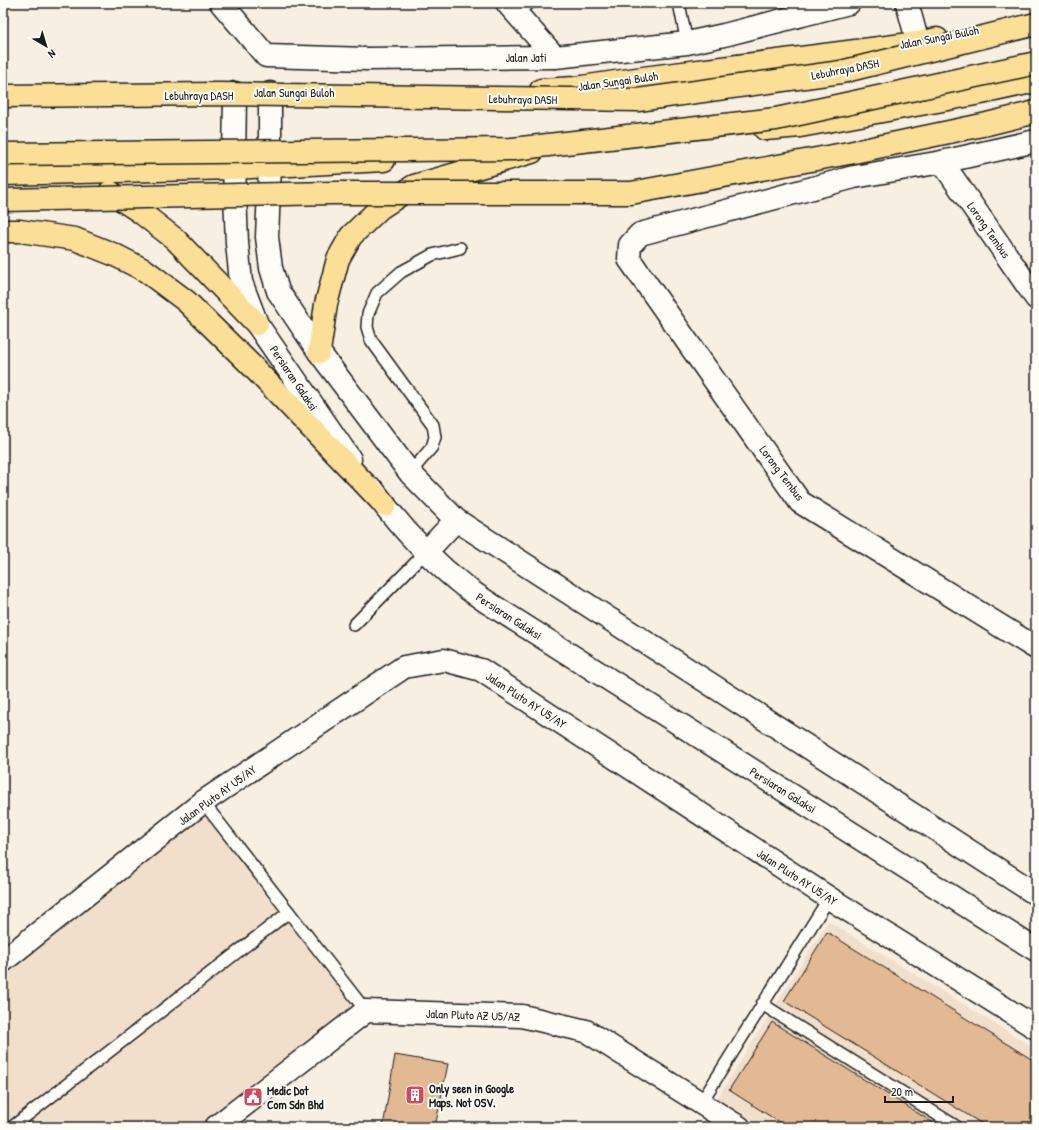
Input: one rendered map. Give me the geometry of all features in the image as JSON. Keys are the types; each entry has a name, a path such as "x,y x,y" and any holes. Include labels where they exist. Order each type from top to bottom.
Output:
{"highway":[{"name":"Jalan Sungai Buloh","path":"3,90 270,93 547,90 575,88 918,43 1036,16"},
{"name":"Lebuhraya DASH","path":"3,96 219,94 638,100 841,72 1036,24"},
{"path":"3,154 513,149 776,119 1036,62"},
{"path":"3,174 50,174 234,168 535,151 800,126 982,93 1036,81"},
{"path":"3,200 333,193 631,193 849,153 987,124 1036,112"},
{"path":"319,352 326,304 338,259 352,236 380,208 414,186 535,151"},
{"path":"50,174 88,181 106,189 139,211 175,239 258,324"},
{"path":"3,231 20,231 75,239 115,255 146,271 186,301 251,365 384,505"}],"street":[{"name":"Jalan Jati","path":"221,3 266,56 367,58 555,57 687,43 849,3"},
{"path":"907,3 918,43"},
{"path":"517,6 555,57"},
{"name":"Persiaran Galaksi","path":"235,93 234,168 237,243 241,282 258,324 342,448 384,505 426,552 464,586 490,604 1036,950"},
{"path":"270,93 270,166 267,237 271,268 278,291 319,352 410,473 456,520 1036,894"},
{"path":"942,162 1036,141"},
{"name":"Lorong Tembus","path":"1031,638 800,502 629,259 630,245 640,234 854,177 942,162 1036,298"},
{"path":"426,552 456,520"},
{"name":"Jalan Pluto AY U5/AY","path":"3,961 204,802 404,667 444,660 481,670 829,898 1036,1028"},
{"path":"216,1127 366,1011"},
{"name":"Jalan Pluto AZ U5/AZ","path":"366,1011 522,1016 586,1031 739,1127"}],"lane":[{"path":"679,3 687,43"},
{"path":"410,473 432,447 435,437 433,425 371,340 367,327 368,314 377,292 401,272 432,255 460,248"},
{"path":"354,625 426,552"},
{"path":"204,802 366,1011"},
{"path":"700,1103 829,898"},
{"path":"12,1127 290,912"},
{"path":"762,1004 957,1127"}],"shaded area":[{"path":"204,812 356,1007 202,1127 3,1127 3,972"},
{"path":"828,921 1036,1049 1036,1127 759,1127 716,1100"}],"building":[{"path":"827,932 1036,1062 1036,1127 987,1127 784,1001"},
{"path":"772,1022 940,1127 787,1127 729,1090"},
{"name":"Only seen in Google Maps. Not OSV.","path":"395,1055 448,1064 435,1127 383,1127"}],"place":[{"name":"Only seen in Google Maps. Not OSV.","path":"415,1095"},
{"name":"Medic Dot Com Sdn Bhd","path":"253,1097"}]}
